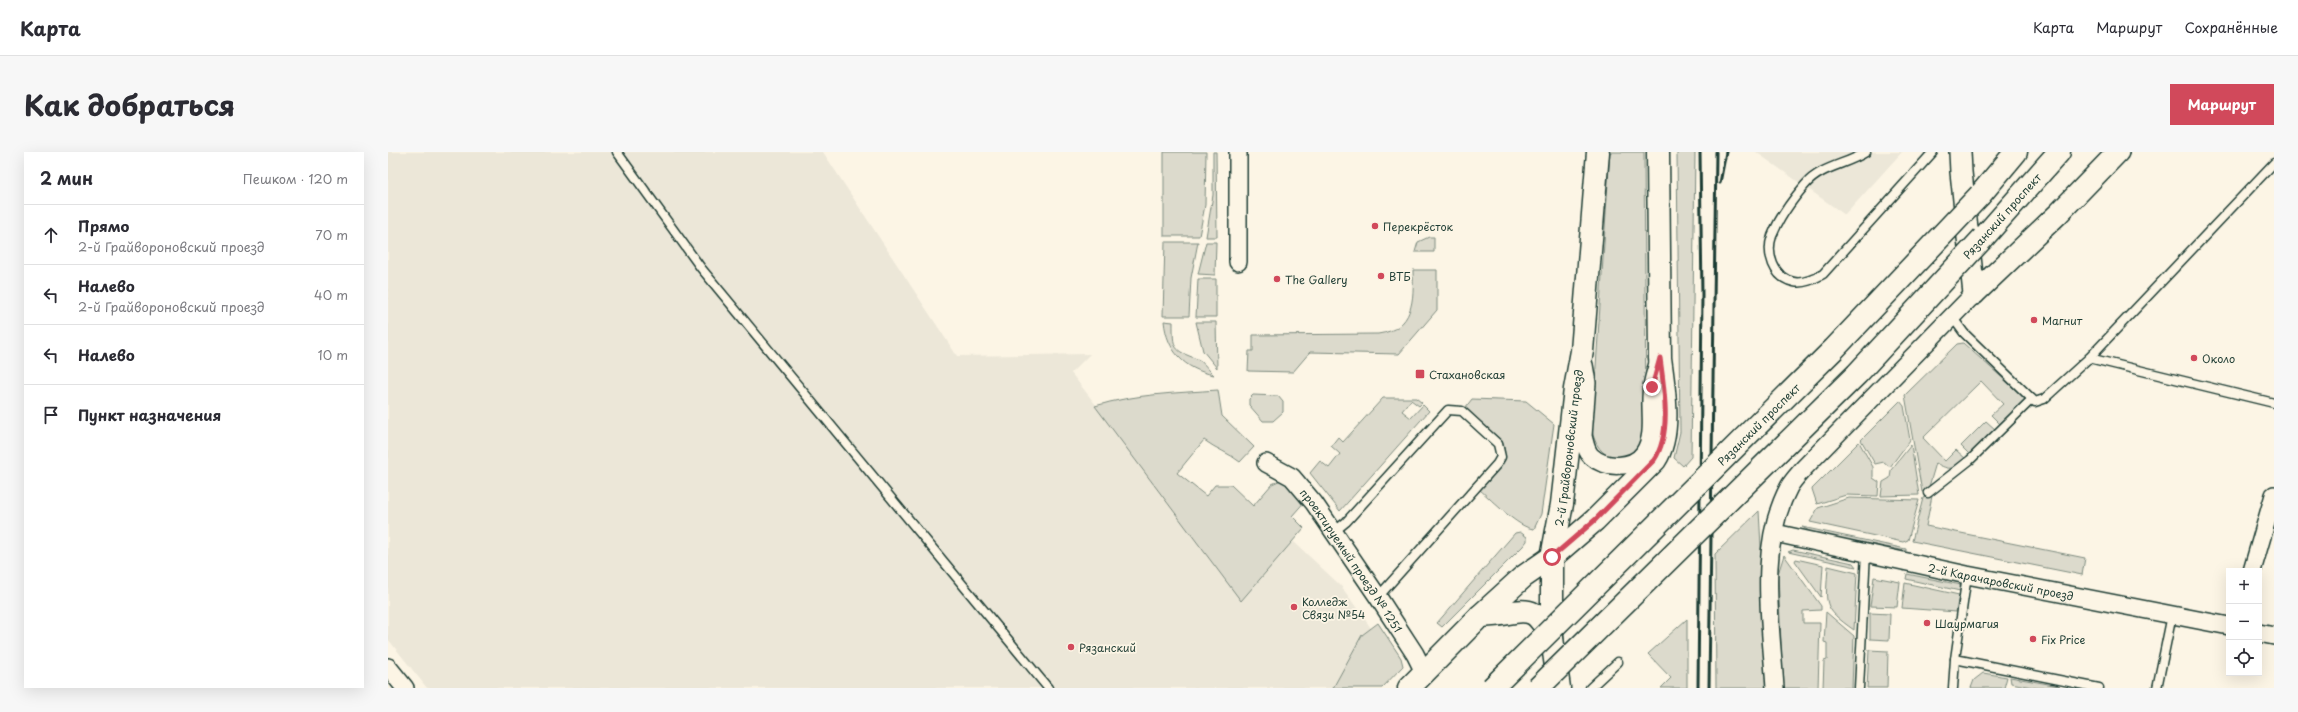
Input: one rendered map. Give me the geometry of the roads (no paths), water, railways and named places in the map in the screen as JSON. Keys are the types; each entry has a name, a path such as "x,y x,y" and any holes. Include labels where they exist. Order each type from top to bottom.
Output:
{"main road":[{"name":"2-й Грайвороновский проезд","path":"1552,557 1563,497 1575,389 1582,351 1598,152"},
{"name":"2-й Грайвороновский проезд","path":"1552,557 1595,520 1654,460 1661,451 1664,440 1664,389 1660,358 1658,152"},
{"name":"Рязанский проспект","path":"1492,688 1834,349 1980,195 2016,152"},
{"name":"Рязанский проспект","path":"1538,688 1857,374 1984,238 2059,152"},
{"path":"1409,688 1480,616 1523,578 1552,557"},
{"path":"1552,557 1552,638 1560,688"},
{"path":"1480,616 1524,610 1540,619 1552,638"}],"street":[{"path":"1238,152 1238,262"},
{"path":"1960,152 1974,294"},
{"path":"1774,688 1768,577 1774,533 1780,507 1790,485 1804,468 1953,318 1974,294 2058,214 2118,152"},
{"path":"1582,351 1587,383 1583,436 1585,443 1590,455 1595,459 1615,465 1623,465 1638,459 1649,442 1651,434 1652,387 1660,358"},
{"name":"проектируемый проезд № 1251","path":"1266,463 1292,477 1335,531 1415,654 1424,672"},
{"path":"2253,568 2274,495"},
{"name":"2-й Карачаровский проезд","path":"1774,533 1967,575 2226,625"},
{"path":"2262,634 2274,636"},
{"path":"388,668 405,688"}],"lane":[{"path":"617,152 701,268 1048,688"},
{"path":"1866,152 1857,158 1832,166 1816,175 1805,184 1782,217 1772,236 1769,252 1773,266 1781,276 1793,282 1808,281 1823,274 1933,152"},
{"path":"1953,318 1964,333 2032,400 2035,402 2044,399 2089,358 2274,163"},
{"path":"2089,358 2274,403"},
{"path":"1928,493 1970,460 2032,400"},
{"path":"1335,531 1346,522 1448,410 1462,411 1498,444 1501,457 1497,464 1378,597"},
{"path":"1858,688 1866,552"},
{"path":"1953,688 1955,659 1967,575"},
{"path":"2157,688 2172,615"},
{"path":"1955,659 2099,688"},
{"path":"1590,688 1618,662"}],"railway":[{"path":"1698,688 1702,295 1700,152"},
{"path":"1709,688 1716,152"},
{"path":"1720,183 1726,152"}],"place":[{"name":"Перекрёсток","path":"1375,226"},
{"name":"ВТБ","path":"1381,276"},
{"name":"The Gallery","path":"1277,279"},
{"name":"Магнит","path":"2034,320"},
{"name":"Около","path":"2194,358"},
{"name":"Стахановская","path":"1420,374"},
{"name":"Колледж Связи №54","path":"1294,607"},
{"name":"Шаурмагия","path":"1927,623"},
{"name":"Fix Price","path":"2033,639"},
{"name":"Рязанский","path":"1071,647"}]}
